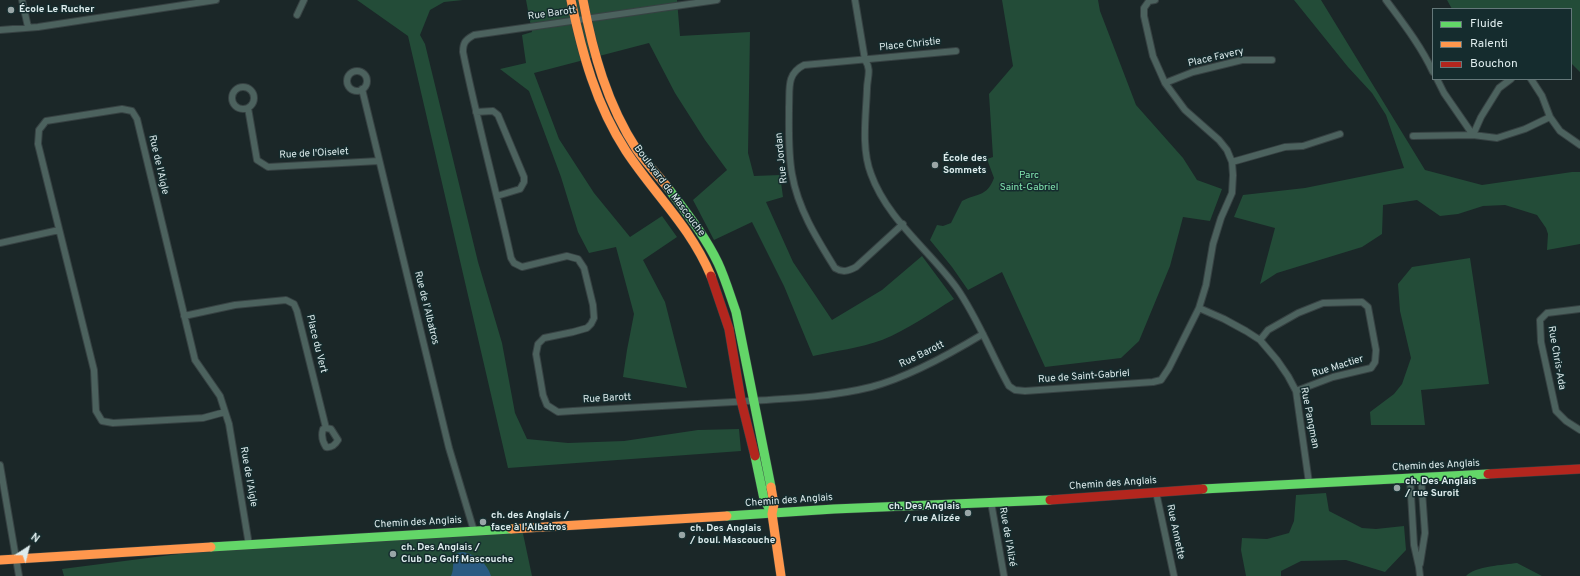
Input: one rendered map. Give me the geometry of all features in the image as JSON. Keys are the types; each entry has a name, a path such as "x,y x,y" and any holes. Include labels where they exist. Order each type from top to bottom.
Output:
{"street":[{"path":"22,0 28,27"},
{"path":"0,30 216,0"},
{"path":"297,15 304,0"},
{"name":"Boulevard de Mascouche","path":"571,0 582,54 588,74 618,139 646,180 682,225 697,247 709,270 727,320 742,402 765,505 772,514"},
{"name":"Boulevard de Mascouche","path":"583,0 586,19 601,78 625,130 634,146 690,218 717,262 736,312 771,485 774,504 772,514 781,576"},
{"name":"Rue Barott","path":"716,0 693,1 575,21 474,35 463,44 462,52 511,258 514,263 522,267 568,256 578,259 584,268 593,305 594,318 591,324 578,331 544,338 538,344 536,354 543,395 547,405 558,412 742,402 826,395 872,387 896,379 943,357 983,334"},
{"name":"Rue de Saint-Gabriel","path":"855,0 866,60 869,66 866,134 868,164 871,174 881,194 902,224 946,273 958,289 983,334 1002,374 1010,386 1015,390 1153,382 1161,380 1170,368 1199,308 1206,285 1213,244 1221,218 1232,193 1232,162 1219,140 1185,110 1165,83 1152,56 1144,16 1144,8 1149,1 1155,0"},
{"path":"1386,0 1399,17 1432,70"},
{"name":"Place Christie","path":"866,60 956,51"},
{"name":"Rue Jordan","path":"866,60 804,65 796,69 790,78 788,142 792,175 800,203 813,233 835,268 840,272 856,267 902,224"},
{"name":"Place Favery","path":"1165,83 1193,72 1242,60 1272,60"},
{"path":"1437,80 1474,135"},
{"path":"1474,135 1481,117 1499,88 1511,80"},
{"path":"1532,80 1542,96 1550,117 1560,131 1580,145"},
{"name":"Rue de l'Albatros","path":"362,89 449,448 474,531"},
{"name":"Rue de l'Oiselet","path":"248,108 257,160 268,167 379,161"},
{"name":"Rue de l'Aigle","path":"225,412 203,418 113,423 102,420 96,411 94,370 38,144 39,130 46,121 122,109 132,111 137,119 195,360 220,396 225,412 249,545"},
{"path":"476,112 493,111 498,115 524,177 524,182 520,189 497,196"},
{"path":"1413,136 1474,135 1497,138 1525,129 1550,117"},
{"path":"1232,162 1278,149 1303,146 1340,134"},
{"path":"0,243 59,230"},
{"name":"Place du Vert","path":"184,316 235,305 286,300 294,304 326,428"},
{"name":"Rue Mactier","path":"1260,340 1268,330 1298,313 1323,303 1362,302 1368,307 1376,350 1375,362 1371,368 1333,377 1296,391"},
{"name":"Rue Pangman","path":"1199,308 1224,318 1260,340 1277,360 1296,391 1309,484"},
{"name":"Rue Chris-Ada","path":"1580,309 1547,313 1540,320 1541,342 1556,411 1566,421 1580,430"},
{"path":"0,465 19,576"},
{"name":"Chemin des Anglais","path":"0,560 772,514 834,509 1031,501 1156,492 1580,470"},
{"path":"1419,567 1425,533 1422,477"},
{"path":"1410,478 1414,545 1420,576"},
{"name":"Rue Annette","path":"1156,492 1174,576"},
{"name":"Rue de l'Alizé","path":"991,502 1004,576"}],"green space":[{"path":"357,0 463,0 444,2 430,10 420,35 425,44 478,262 502,343 515,413 527,439 568,443 624,441 698,430 739,429 741,451 508,468 408,36"},
{"path":"526,0 677,0 680,36 750,32 748,153 754,176 780,175 783,197 766,202 793,262 832,320 882,290 922,256 954,299 910,326 882,340 813,356 784,286 752,222 714,240 693,200 727,170 705,140 675,93 649,43 534,73 559,139 594,193 630,237 662,216 677,237 643,260 665,302 687,388 623,377 634,314 616,247 589,253 578,232 561,177 529,91 500,69 526,63 522,35 532,32"},
{"name":"Parc Saint-Gabriel","path":"1002,0 1098,0 1100,11 1136,105 1183,158 1197,180 1222,189 1210,221 1183,217 1170,266 1139,341 1121,358 1045,367 1002,272 968,290 930,240 937,225 943,226 951,223 962,201 985,192 994,178 987,159 993,157 989,94 1013,66"},
{"path":"1294,0 1321,0 1425,170 1482,185 1580,172 1580,244 1547,250 1548,234 1546,228 1537,215 1505,205 1483,206 1458,214 1440,216 1417,200 1383,205 1382,234 1362,247 1277,273 1260,284 1275,228 1234,217 1243,195 1305,188 1404,168 1386,115 1372,93 1348,67"},
{"path":"1447,0 1580,0 1580,72 1572,64 1572,8 1451,8"},
{"path":"1470,258 1489,384 1421,390 1425,425 1371,425 1370,412 1394,394 1402,384 1411,358 1400,311 1398,284 1412,267"},
{"path":"1326,493 1329,511 1362,528 1376,529 1404,526 1406,550 1385,572 1346,560 1301,561 1281,571 1281,576 1246,576 1241,550 1242,538 1267,539 1289,533 1294,521 1296,495"},
{"path":"522,529 532,576 64,576 62,569 249,545"},
{"path":"1517,563 1542,576 1466,576 1483,568"}],"water":[{"path":"463,552 473,555 481,560 487,567 491,576 451,576 455,555"}],"traffic: fast":[{"path":"668,188 695,224 718,263 736,312 771,487"},
{"path":"755,456 764,499 772,514"},
{"path":"1203,489 1488,474"},
{"path":"727,516 834,509 1050,500"},
{"path":"211,547 511,529"}],"traffic: slow":[{"path":"571,0 591,78 615,133 637,167 683,226 703,258 711,276"},
{"path":"583,0 591,39 602,78 617,115 637,150 668,188"},
{"path":"771,487 774,504 772,514 781,576"},
{"path":"511,529 727,516"},
{"path":"0,560 211,547"}],"traffic: jam":[{"path":"711,276 729,329 741,400 755,456"},
{"path":"1488,474 1580,469"},
{"path":"1050,500 1203,489"}],"place":[{"name":"École Le Rucher","path":"11,10"},
{"name":"École des Sommets","path":"935,165"},
{"name":"ch. Des Anglais / rue Suroit","path":"1397,488"},
{"name":"ch. Des Anglais / rue Alizée","path":"968,513"},
{"name":"ch. des Anglais / face à l'Albatros","path":"483,522"},
{"name":"ch. Des Anglais / boul. Mascouche","path":"682,535"},
{"name":"ch. Des Anglais / Club De Golf Mascouche","path":"393,554"}]}
